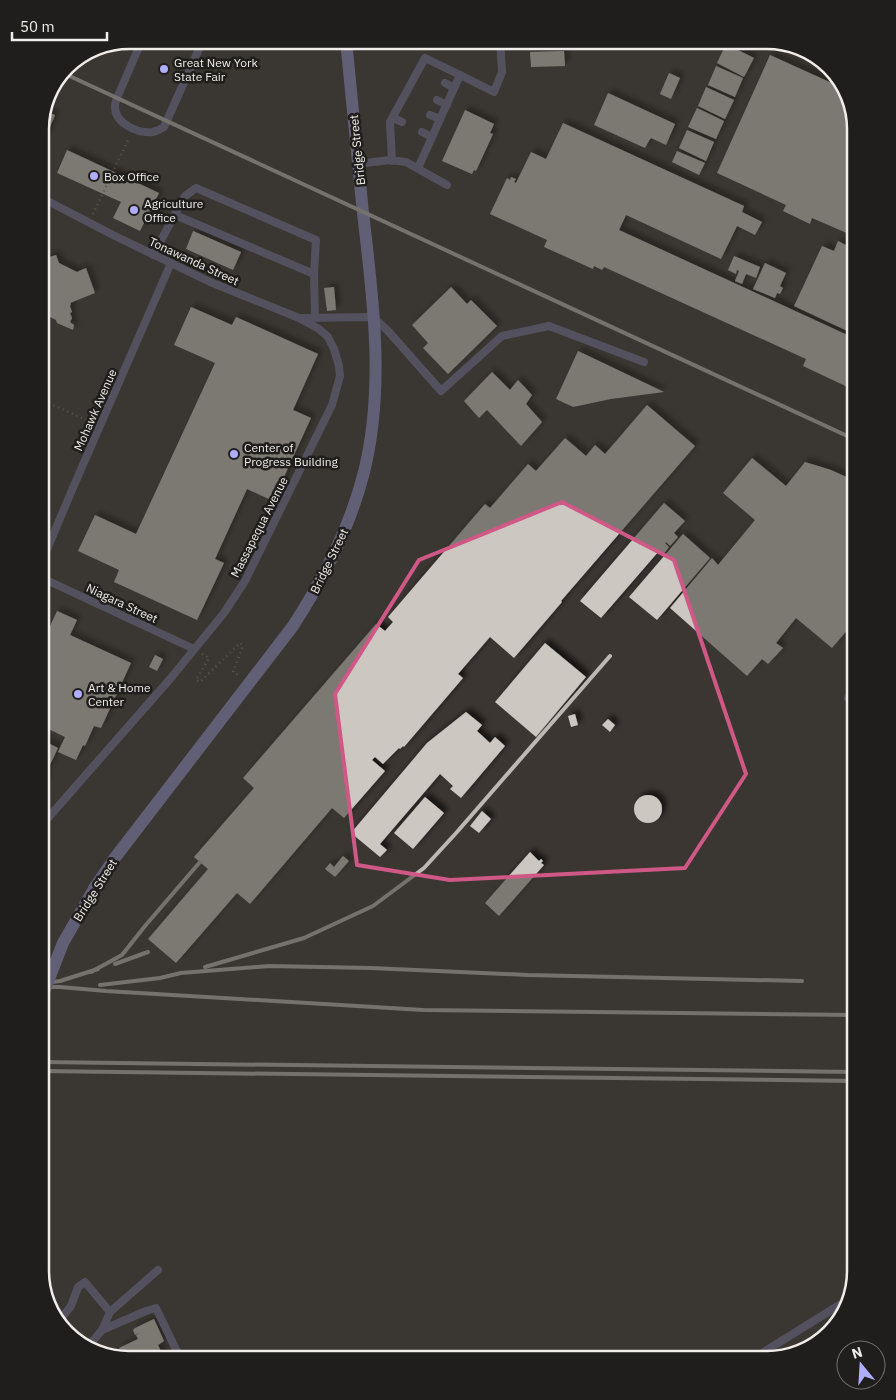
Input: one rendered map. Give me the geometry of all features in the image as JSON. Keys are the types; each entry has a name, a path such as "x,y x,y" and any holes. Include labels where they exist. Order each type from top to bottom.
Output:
{"main road":[{"name":"Bridge Street","path":"49,979 63,943 95,887 114,859 293,626 314,594 341,540 354,507 364,471 374,416 376,357 370,261 347,49"}],"lane":[{"path":"138,49 115,107 118,118 132,129 143,132 154,132 164,127 199,49"},
{"path":"392,160 390,122 402,100 413,88 425,58 494,92 502,72 501,49"},
{"path":"418,168 460,75"},
{"path":"445,83 454,88"},
{"path":"402,100 410,104"},
{"path":"437,100 447,105"},
{"path":"430,115 440,120"},
{"path":"393,118 402,122"},
{"path":"422,132 432,137"},
{"path":"358,164 392,160 406,162 447,185"},
{"path":"154,255 184,196 196,188 316,240 314,274 316,317"},
{"name":"Tonawanda Street","path":"49,202 171,264 299,318 328,337 334,348"},
{"path":"174,215 314,274"},
{"name":"Mohawk Avenue","path":"49,545 171,264"},
{"path":"299,318 373,316 390,332 442,391 502,336 550,326 644,362"},
{"name":"Massapequa Avenue","path":"49,817 170,679 224,614 244,581 332,405 340,376 334,348"},
{"name":"Niagara Street","path":"49,581 194,649"},
{"path":"92,1342 102,1330 110,1312 158,1270"},
{"path":"62,1316 71,1306 78,1287 85,1282 110,1312"},
{"path":"766,1351 840,1305"},
{"path":"102,1330 156,1308 177,1351"}],"path":[{"path":"89,223 132,129"},
{"path":"49,403 100,426"},
{"path":"194,649 209,658 196,680 200,682 240,643 243,646 233,672 250,682"}],"highlighted area":[{"path":"562,502 674,560 746,774 685,868 450,880 357,865 335,694 419,560"}],"building":[{"path":"724,49 736,49 754,58 744,77 717,63"},
{"path":"564,51 565,66 531,67 530,52"},
{"path":"770,55 834,84 845,108 847,118 847,233 812,218 810,224 783,211 786,205 717,173"},
{"path":"716,66 743,78 735,97 708,85"},
{"path":"669,73 680,78 671,99 660,94"},
{"path":"706,87 734,100 725,119 698,106"},
{"path":"608,93 675,124 666,145 651,138 645,148 594,125"},
{"path":"697,108 724,121 716,139 688,127"},
{"path":"465,110 494,124 490,133 493,134 476,171 474,170 472,174 442,161"},
{"path":"50,113 55,115 49,129"},
{"path":"563,123 744,206 742,212 762,222 755,235 737,226 721,259 626,215 619,230 847,335 847,387 803,366 806,359 604,267 602,270 594,266 593,269 544,247 547,240 490,214 507,178 510,180 511,177 516,179 514,182 516,183 531,152 546,159"},
{"path":"687,130 714,142 706,161 679,148"},
{"path":"67,150 159,193 140,231 113,218 121,202 57,173"},
{"path":"677,151 705,163 699,175 672,162"},
{"path":"193,231 241,252 233,270 186,249"},
{"path":"838,241 847,246 847,331 794,306 822,246 834,251"},
{"path":"56,255 59,263 77,272 86,268 95,293 70,303 72,318 70,322 74,325 73,330 57,323 56,320 49,316 49,257"},
{"path":"734,256 760,267 756,278 746,274 742,284 735,281 739,271 737,270 736,274 728,270"},
{"path":"765,263 786,273 780,286 783,288 780,294 777,293 775,298 753,289"},
{"path":"334,287 336,310 327,311 324,288"},
{"path":"451,287 467,304 471,300 497,326 448,374 423,348 428,343 412,325"},
{"name":"Center of Progress Building","path":"191,307 232,325 236,317 318,354 293,410 311,418 273,501 247,489 215,559 224,563 197,620 114,582 119,570 78,551 95,515 136,534 215,363 174,345"},
{"path":"578,351 664,392 611,399 573,407 556,399"},
{"path":"492,372 510,390 518,380 532,395 526,404 542,422 521,446 487,410 479,418 464,401"},
{"path":"647,405 695,446 514,658 490,637 458,674 463,678 404,747 399,748 383,764 375,757 372,760 385,771 344,818 332,808 250,904 237,893 176,963 148,939 208,869 194,857 254,788 243,778 376,624 385,631 393,622 388,617 485,504 490,508 528,464 536,471 565,438 586,456 595,445 605,454"},
{"path":"752,458 786,486 805,462 847,477 847,630 832,648 796,618 776,643 783,648 768,664 762,659 747,676 670,608 712,558 718,565 755,520 723,493"},
{"path":"664,503 685,521 674,533 678,537 670,546 665,543 669,547 663,555 659,551 601,618 580,601"},
{"path":"683,534 710,558 657,620 629,597"},
{"name":"Art & Home Center","path":"57,611 77,620 70,635 131,663 101,728 94,726 76,760 58,752 65,737 49,729 49,628"},
{"path":"545,643 586,677 536,737 495,702"},
{"path":"155,655 163,659 157,671 149,667"},
{"path":"466,712 482,725 477,731 490,743 495,737 505,746 461,798 450,789 453,786 440,774 380,844 387,850 380,857 351,833 427,743"},
{"path":"575,714 578,725 571,727 568,716"},
{"path":"608,719 615,725 610,732 602,725"},
{"path":"49,744 58,748 49,767"},
{"path":"648,795 658,799 662,809 658,819 648,823 638,819 634,809 638,799"},
{"path":"425,797 444,813 413,849 394,833"},
{"path":"482,811 491,819 479,833 470,826"},
{"path":"530,852 539,861 541,859 543,861 541,863 544,865 499,916 485,903"},
{"path":"343,856 349,861 335,877 325,869 330,863 334,867"},
{"path":"154,1319 164,1341 158,1345 161,1351 120,1351 119,1348 138,1339 136,1335 141,1332 135,1335 133,1330"}],"railway":[{"path":"69,76 847,436"},
{"path":"205,967 304,938 373,906 424,868 610,656"},
{"path":"91,972 122,955 200,862"},
{"path":"115,964 148,952"},
{"path":"100,985 160,978 181,973 269,966 371,968 528,975 802,981"},
{"path":"52,982 98,969"},
{"path":"49,987 423,1010 847,1015"},
{"path":"49,1062 847,1072"},
{"path":"49,1071 847,1081"}],"place":[{"name":"Great New York State Fair","path":"164,69"},
{"name":"Box Office","path":"94,176"},
{"name":"Agriculture Office","path":"134,210"},
{"name":"Center of Progress Building","path":"234,454"},
{"name":"Art & Home Center","path":"78,694"}]}
